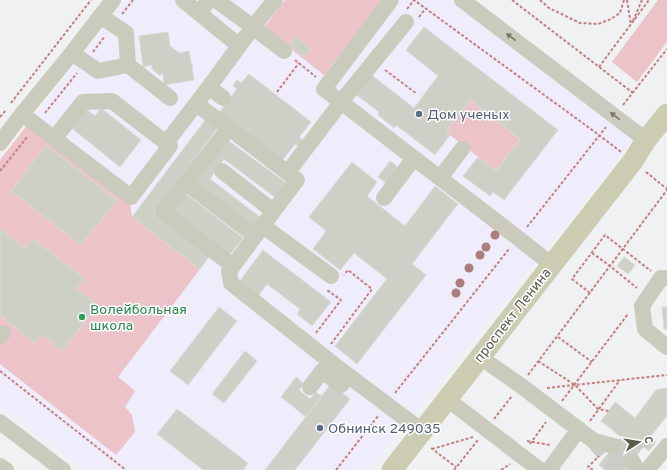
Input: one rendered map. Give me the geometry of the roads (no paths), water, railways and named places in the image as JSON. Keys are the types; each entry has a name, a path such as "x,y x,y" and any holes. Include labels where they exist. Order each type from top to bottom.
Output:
{"main road":[{"name":"проспект Ленина","path":"392,470 552,265 667,114"},
{"name":"проспект Ленина","path":"632,161 667,133"}],"street":[{"path":"0,143 112,0"},
{"path":"183,0 232,40"},
{"path":"199,13 209,0"},
{"path":"216,0 284,51"},
{"path":"166,143 275,0"},
{"path":"391,0 324,89 552,265"},
{"path":"462,0 646,140"},
{"path":"100,16 126,33 128,64 170,98"},
{"path":"288,172 341,102 411,21"},
{"path":"72,53 98,71 128,64"},
{"path":"209,87 223,98"},
{"path":"22,114 54,139 131,197 170,146 112,101 82,102 54,139"},
{"path":"196,104 298,180 229,271 231,283 422,431"},
{"path":"229,128 163,212 233,266"},
{"path":"440,178 462,149"},
{"path":"384,198 414,158"},
{"path":"222,171 273,211"},
{"path":"186,183 331,276"},
{"path":"664,278 642,306 645,329 667,347"},
{"path":"480,357 555,411 583,427 594,441 614,446"},
{"path":"310,388 322,371 341,385 348,375"},
{"path":"447,399 540,470"},
{"path":"0,422 63,470"},
{"path":"549,470 583,427"},
{"path":"647,470 667,446"},
{"path":"0,466 6,470"}],"tunnel":[{"path":"594,441 606,456 623,470"},
{"path":"614,446 632,461"}],"place":[{"name":"Дом ученых","path":"419,114"},
{"name":"Волейбольная школа","path":"82,317"},
{"name":"Обнинск 249035","path":"320,428"}]}
